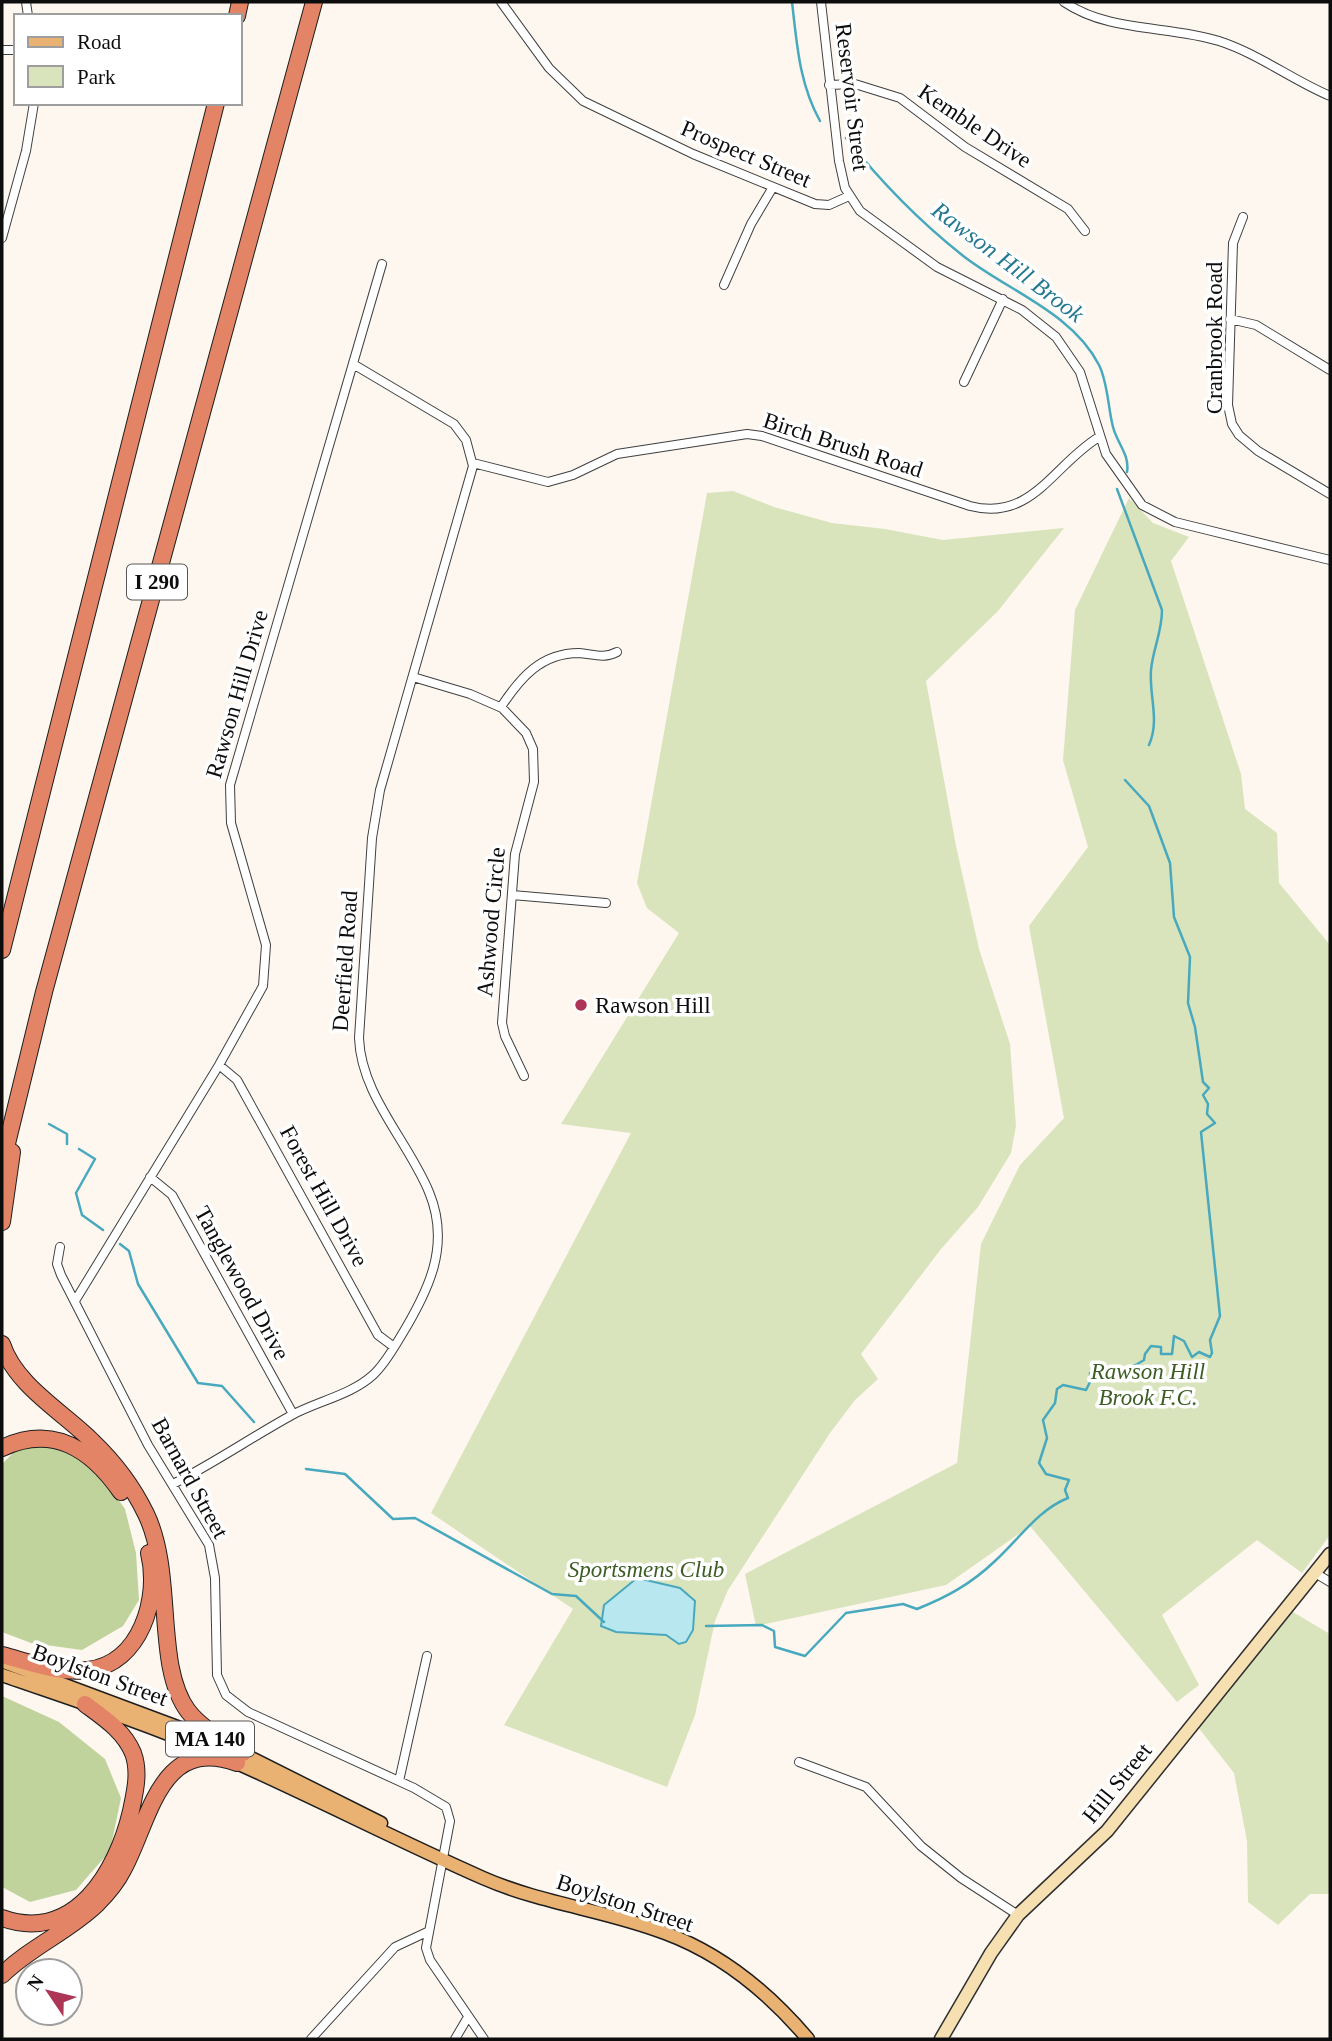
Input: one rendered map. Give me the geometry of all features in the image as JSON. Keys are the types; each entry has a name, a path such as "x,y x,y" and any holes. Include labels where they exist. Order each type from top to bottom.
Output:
{"highway":[{"name":"I 290","path":"2,1164 18,1095 314,2"},
{"name":"I 290","path":"2,950 215,105"},
{"path":"2,1222 18,1124 18,1095"},
{"path":"2,1344 23,1378 93,1441 131,1486 147,1515 160,1553 170,1662 180,1696 197,1720 240,1758"},
{"path":"2,1448 20,1441 43,1438 67,1444 95,1460 113,1480 134,1513 147,1547 153,1583 149,1606 139,1633 122,1654 105,1665 86,1670 61,1670 3,1658"},
{"path":"2,1918 29,1924 50,1921 66,1913 100,1885 120,1850 136,1783 135,1762 123,1736 85,1704"},
{"path":"2,1975 79,1919 111,1888 130,1856 158,1790 169,1776 191,1762 212,1756 240,1758"}],"main road":[{"name":"Boylston Street","path":"3,1658 178,1725 240,1758"},
{"name":"Boylston Street","path":"2,1675 240,1758 336,1798 408,1841 518,1891 660,1931 700,1949 760,1991 808,2039"}],"street":[{"name":"Prospect Street","path":"501,2 549,68 583,101 663,141 821,206 849,196"},
{"name":"Reservoir Street","path":"821,2 840,170 849,196"},
{"path":"1064,2 1104,21 1223,42 1330,96"},
{"name":"Kemble Drive","path":"829,85 855,83 900,98 965,148 1068,209 1085,230"},
{"path":"2,238 24,159 34,105"},
{"path":"724,285 751,224 773,187"},
{"path":"849,196 866,217 937,267 1003,299 1040,322 1070,353 1088,394 1099,437 1125,484 1142,505 1156,515 1199,529 1330,560"},
{"name":"Cranbrook Road","path":"1243,217 1233,243 1230,319 1228,405 1235,429 1258,451 1330,494"},
{"name":"Rawson Hill Drive","path":"75,1301 259,995 267,956 262,926 231,823 230,785 382,264"},
{"path":"964,382 1003,299"},
{"path":"1230,319 1256,325 1330,370"},
{"path":"352,363 453,424 466,440 473,463"},
{"name":"Birch Brush Road","path":"473,463 548,482 573,475 617,454 747,434 762,436 970,506 995,510 1009,508 1039,491 1073,454 1099,437"},
{"name":"Deerfield Road","path":"173,1485 227,1456 293,1414 361,1384 376,1372 420,1305 435,1271 438,1245 436,1214 425,1183 372,1086 362,1060 359,1038 374,819 383,773 473,463"},
{"path":"501,707 523,676 542,662 564,655 606,656 617,652"},
{"name":"Ashwood Circle","path":"412,677 470,694 501,707 526,733 535,764 534,782 515,854 502,1023 505,1036 524,1076"},
{"path":"512,895 606,903"},
{"name":"Forest Hill Drive","path":"219,1065 237,1080 378,1335 394,1347"},
{"name":"Tanglewood Drive","path":"150,1177 166,1189 174,1200 293,1414"},
{"name":"Barnard Street","path":"60,1247 59,1269 148,1445 200,1527 212,1557 216,1665 219,1683 226,1695 248,1712 399,1781 446,1807 450,1821 443,1858"},
{"name":"Hill Street","path":"940,2039 991,1953 1018,1915 1104,1835 1330,1554"},
{"path":"1315,1573 1330,1582"},
{"path":"399,1781 427,1656"},
{"path":"799,1762 866,1787 921,1846 961,1878 1018,1915"},
{"path":"443,1858 427,1932 427,1955 484,2039"},
{"path":"311,2039 395,1947 427,1932"},
{"path":"456,2039 468,2017"}],"green space":[{"name":"Rawson Hill","path":"733,491 774,507 832,523 943,540 1064,528 998,611 926,681 956,846 979,949 1010,1044 1016,1126 1011,1153 978,1207 941,1249 861,1354 878,1379 855,1400 830,1433 728,1590 715,1621 695,1715 667,1787 504,1725 573,1609 431,1513 631,1133 561,1124 679,933 647,908 637,883 707,493"},
{"name":"Rawson Hill Brook F.C.","path":"1129,498 1153,523 1189,537 1171,561 1241,774 1245,809 1277,833 1279,883 1330,945 1330,1535 1302,1573 1257,1540 1162,1615 1199,1685 1177,1702 1030,1526 946,1585 756,1626 745,1574 957,1463 981,1244 1020,1165 1064,1118 1029,926 1088,847 1063,760 1075,610"},
{"path":"41,1444 77,1455 105,1480 125,1509 136,1553 139,1600 123,1626 82,1650 31,1643 2,1632 2,1464 14,1452"},
{"path":"1286,1608 1330,1634 1330,1894 1310,1894 1278,1925 1248,1902 1247,1841 1234,1773 1194,1722"},
{"path":"2,1696 59,1722 105,1759 121,1798 110,1851 76,1890 30,1902 2,1887"}],"water":[{"path":"637,1578 680,1588 695,1601 693,1630 686,1642 679,1644 666,1635 616,1632 601,1626 604,1605"}],"waterway":[{"name":"Rawson Hill Brook","path":"792,2 803,78 820,121"},
{"name":"Rawson Hill Brook","path":"846,138 901,200 946,242 979,268 1055,316 1087,346 1102,372 1113,427 1125,455 1127,472"},
{"name":"Rawson Hill Brook","path":"1117,489 1162,610 1151,670 1154,726 1149,745"},
{"name":"Rawson Hill Brook","path":"706,1626 762,1625 774,1631 775,1647 805,1656 846,1613 903,1604 917,1609 949,1595 986,1569 1048,1510 1068,1498 1065,1490 1069,1480 1046,1474 1039,1463 1047,1438 1043,1420 1055,1403 1057,1389 1063,1385 1086,1390 1090,1373 1112,1374 1125,1370 1144,1360 1151,1346 1161,1347 1161,1354 1172,1354 1174,1336 1184,1341 1192,1357 1199,1352 1210,1357 1212,1353 1210,1340 1220,1316 1201,1132 1215,1123 1207,1114 1208,1104 1203,1095 1209,1088 1203,1082 1195,1027 1188,1003 1190,957 1174,917 1170,863 1149,806 1125,780"},
{"name":"Rawson Hill Brook","path":"49,1124 67,1134 67,1144"},
{"name":"Rawson Hill Brook","path":"79,1149 95,1159 76,1193 82,1215 103,1230"},
{"name":"Rawson Hill Brook","path":"120,1244 129,1251 138,1284 198,1383 222,1386 254,1422"},
{"name":"Rawson Hill Brook","path":"306,1469 345,1474 393,1519 415,1518 552,1594 576,1596 604,1622"}],"place":[{"name":"Rawson Hill","path":"581,1005"}],"park label":[{"name":"Sportsmens Club","path":"646,1569"}]}
